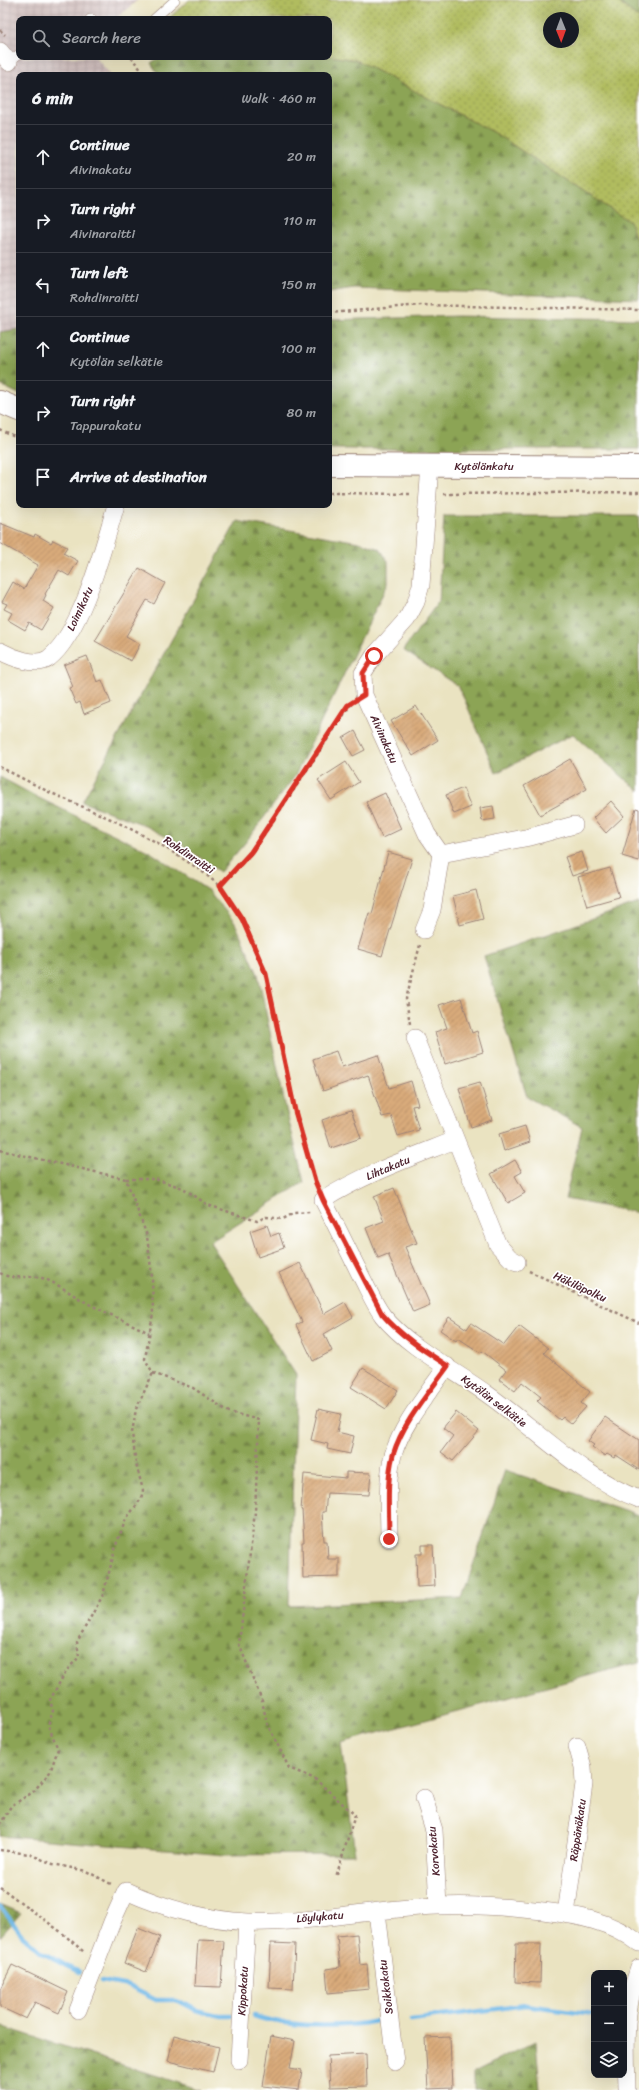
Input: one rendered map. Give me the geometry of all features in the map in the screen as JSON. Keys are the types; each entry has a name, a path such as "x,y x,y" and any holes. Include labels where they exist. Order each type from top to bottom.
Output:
{"street":[{"path":"0,402 16,409"},
{"name":"Kytölänkatu","path":"332,465 639,467"},
{"name":"Aivinakatu","path":"430,466 421,585 416,602 407,619 374,656 363,673 364,695 428,834 442,854"},
{"name":"Loimikatu","path":"0,651 31,662 48,659 65,640 84,602 97,570 115,508"},
{"path":"424,930 432,910 442,854 530,837 574,825"},
{"path":"415,1038 498,1245 510,1258 516,1262"},
{"name":"Lihtakatu","path":"319,1206 345,1186 377,1171 455,1140"},
{"name":"Kytölän selkätie","path":"319,1206 382,1314 396,1330 489,1395 567,1455 603,1480 639,1498"},
{"path":"389,1539 389,1484 393,1457 401,1435 448,1366"},
{"name":"Räppänäkatu","path":"566,1914 584,1784 583,1767 577,1746"},
{"name":"Korvokatu","path":"424,1798 434,1830 438,1906"},
{"path":"78,2010 126,1891"},
{"name":"Löylykatu","path":"126,1891 152,1903 182,1912 248,1922 278,1921 438,1906 502,1907 566,1914 601,1922 618,1929 639,1943"},
{"name":"Soikkokatu","path":"378,1912 395,2062"},
{"name":"Kippokatu","path":"239,2060 248,1922"},
{"path":"627,2090 626,2019 628,2002 639,1968"}],"lane":[{"path":"157,16 175,0"}],"path":[{"path":"133,60 143,72"},
{"path":"332,314 421,306 639,310"},
{"path":"0,430 16,438"},
{"path":"332,493 428,494 639,492"},
{"path":"220,886 251,852 348,705 364,695"},
{"name":"Rohdinraitti","path":"0,767 48,792 113,820 158,843 199,869 220,886 242,919 266,974 295,1111 315,1181 319,1206"},
{"path":"415,1038 409,1021 406,999 424,930"},
{"path":"0,1150 126,1178 155,1178 182,1188 208,1205 257,1222 266,1217 283,1219 294,1213 319,1206"},
{"path":"126,1178 147,1236 152,1278 153,1313 145,1359 153,1373 193,1388 229,1412 259,1420 254,1512 239,1644 262,1701 267,1723 289,1768 315,1779 355,1815 336,1877"},
{"name":"Häkiläpolku","path":"516,1262 536,1276 639,1323"},
{"path":"0,1273 18,1278 43,1278 66,1288 90,1305 122,1318 149,1333"},
{"path":"0,1825 11,1806 33,1792 50,1772 58,1749 48,1725 53,1711 50,1700 66,1671 79,1656 77,1642 103,1595 115,1549 126,1518 142,1499 143,1490 136,1464 132,1433 136,1409 153,1373"},
{"path":"0,1850 29,1854 53,1864 86,1871 126,1891"},
{"path":"0,1887 61,1932 96,1963"}],"shaded area":[{"path":"0,0 138,0 119,16 16,16 16,60 98,60 108,72 16,72 16,329 0,332"}],"green space":[{"path":"189,0 616,0 639,18 639,250 630,222 496,134 356,60 332,56 332,16 171,16"},
{"path":"616,0 639,0 639,18"},
{"path":"332,56 356,60 496,134 630,222 639,250 639,299 354,288 332,292 332,72 157,72 151,63 156,60 332,60"},
{"path":"457,316 639,319 639,449 332,449 332,320"},
{"path":"16,329 16,393 0,385 0,332"},
{"path":"444,516 639,516 639,791 573,734 496,773 459,687 403,650 439,601"},
{"path":"237,521 359,542 380,549 388,561 388,583 295,776 245,843 220,872 184,846 142,824 82,802"},
{"path":"0,777 39,798 150,852 209,891 235,923 258,974 286,1109 304,1182 210,1242 296,1375 289,1606 462,1598 505,1470 639,1515 639,1662 341,1743 355,1854 225,1855 0,1836"},
{"path":"639,903 639,1213 565,1199 582,1127 527,1097 484,956"},
{"path":"0,1904 21,1913 0,1937"},
{"path":"0,2026 201,2090 0,2090"},
{"path":"536,2041 540,2090 474,2090 474,2072"}],"building":[{"path":"0,523 34,537 35,534 51,543 53,540 67,547 63,553 78,561 69,576 59,570 45,594 46,595 43,601 54,608 41,630 29,623 25,630 8,620 12,613 4,609 7,604 2,602 13,582 24,589 38,565 0,543"},
{"path":"139,568 165,583 154,604 147,600 126,636 140,644 131,661 95,641"},
{"path":"87,656 97,682 102,680 111,703 84,714 80,702 76,704 69,688 73,687 64,665"},
{"path":"416,706 438,740 413,756 391,721"},
{"path":"355,731 365,750 353,756 343,738"},
{"path":"570,759 587,789 540,815 524,786"},
{"path":"346,762 359,782 331,800 318,780"},
{"path":"463,788 471,807 454,814 446,795"},
{"path":"385,793 401,829 382,838 366,802"},
{"path":"611,801 624,816 606,833 593,818"},
{"path":"493,806 495,819 482,821 480,808"},
{"path":"636,808 639,809 639,861 622,856"},
{"path":"388,852 412,859 382,956 358,949 369,913 372,914"},
{"path":"582,852 588,871 572,876 565,857"},
{"path":"610,868 619,897 587,906 578,877"},
{"path":"476,890 483,919 460,925 453,896"},
{"path":"461,998 472,1033 477,1031 483,1052 445,1064 435,1032 447,1028 439,1005"},
{"path":"336,1051 342,1067 378,1055 389,1088 411,1081 418,1105 412,1106 419,1130 398,1136 391,1115 382,1117 368,1075 323,1091 313,1059"},
{"path":"480,1082 492,1120 471,1127 459,1088"},
{"path":"351,1110 361,1138 331,1148 322,1120"},
{"path":"525,1126 530,1142 504,1151 499,1134"},
{"path":"515,1160 522,1172 515,1176 525,1193 508,1203 491,1174"},
{"path":"394,1188 417,1243 405,1247 430,1305 413,1312 388,1254 378,1258 366,1228 384,1221 374,1196"},
{"path":"267,1225 271,1236 279,1233 284,1248 258,1257 250,1231"},
{"path":"300,1263 324,1314 345,1302 353,1317 324,1334 332,1351 313,1361 296,1325 302,1322 279,1273"},
{"path":"449,1317 467,1329 471,1323 504,1345 519,1326 548,1348 544,1353 590,1392 581,1403 586,1407 571,1424 563,1417 560,1420 537,1401 541,1397 522,1382 515,1391 499,1379 506,1370 482,1351 481,1353 458,1338 456,1341 440,1330"},
{"path":"363,1368 398,1390 386,1409 351,1387"},
{"path":"318,1409 341,1414 337,1432 354,1436 350,1454 327,1449 328,1444 311,1440"},
{"path":"456,1412 479,1431 453,1461 441,1452 453,1436 443,1428"},
{"path":"605,1417 639,1440 639,1470 616,1455 614,1458 607,1454 605,1456 592,1447 594,1445 588,1441"},
{"path":"346,1472 371,1473 369,1495 327,1493 325,1512 322,1512 324,1541 327,1541 328,1559 339,1559 339,1577 303,1578 302,1542 304,1542 301,1510 304,1474 346,1478"},
{"path":"422,1545 433,1545 435,1586 417,1587 416,1554 422,1554"},
{"path":"138,1928 160,1937 146,1972 124,1963"},
{"path":"357,1934 360,1965 367,1964 369,1989 328,1993 326,1969 340,1967 337,1936"},
{"path":"198,1940 224,1941 221,1987 195,1986"},
{"path":"271,1943 295,1944 293,1989 269,1988"},
{"path":"516,1944 541,1944 540,1983 515,1982"},
{"path":"12,1965 68,1992 59,2013 35,2002 26,2019 0,2007 0,1989"},
{"path":"174,2035 219,2047 213,2072 168,2061"},
{"path":"271,2036 295,2041 290,2068 302,2070 299,2090 263,2086"},
{"path":"450,2037 452,2088 428,2089 425,2038"},
{"path":"366,2054 367,2086 330,2087 328,2056"}],"waterway":[{"path":"0,1906 22,1935 41,1952 79,1972"},
{"path":"102,1981 128,1986 156,2000 177,2000 196,2010 222,2016 231,2016"},
{"path":"411,2020 526,2005 591,2014"},
{"path":"254,2016 267,2020 315,2025 348,2025 377,2021"}],"route":[{"path":"374,656 363,673 364,695 348,705 314,760 251,852 220,886 242,919 266,974 295,1111 315,1181 323,1200 382,1314 396,1330 413,1344 448,1366 420,1404 401,1435 393,1457 389,1484 389,1539"}]}
